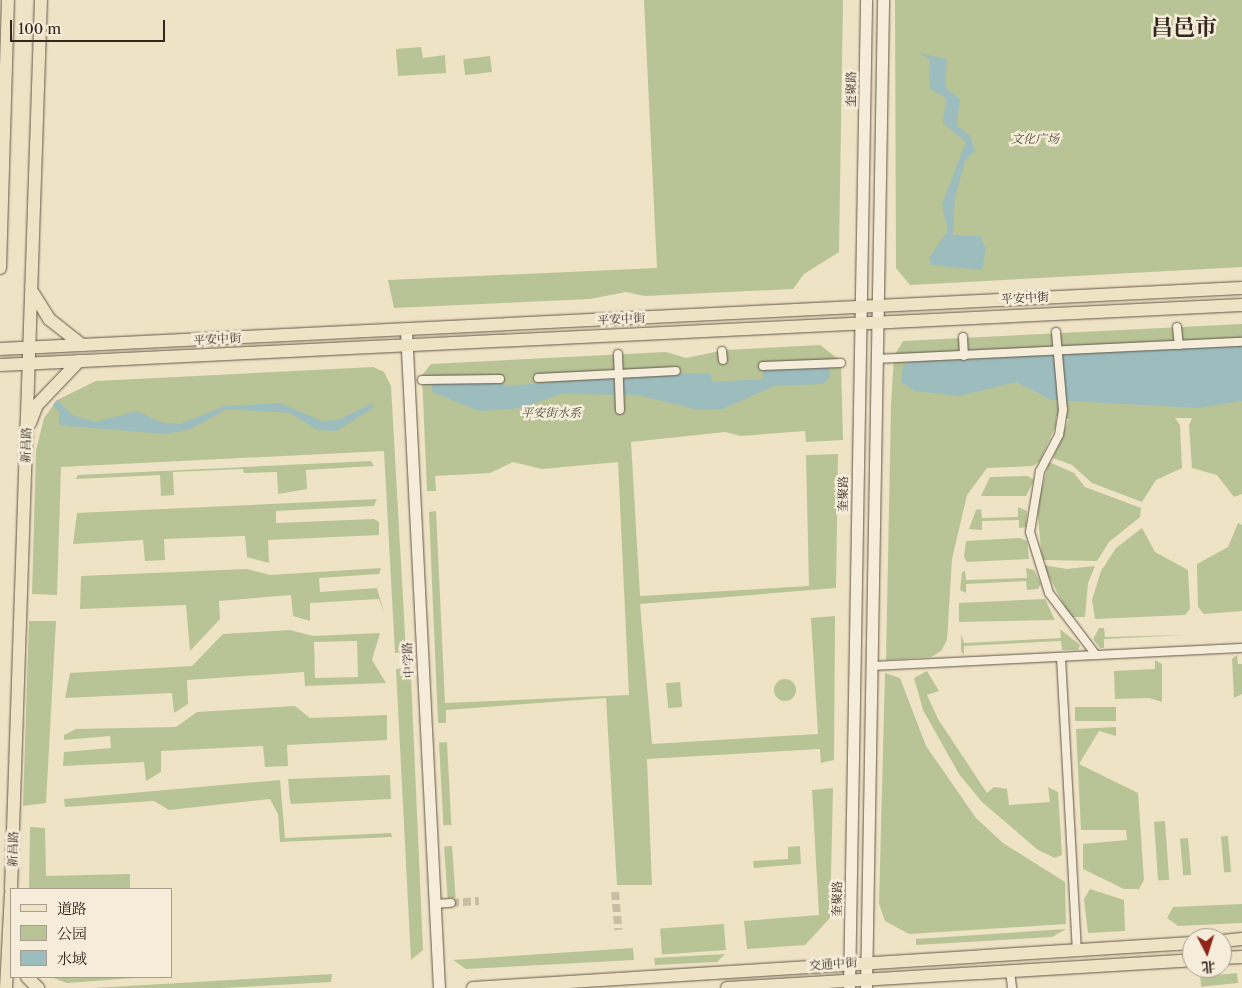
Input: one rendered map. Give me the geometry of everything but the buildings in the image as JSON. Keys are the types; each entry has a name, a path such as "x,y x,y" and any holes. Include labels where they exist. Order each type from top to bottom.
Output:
{"main road":[{"path":"0,268 8,0"},
{"name":"新昌路","path":"11,888 26,432 31,348 41,0"},
{"name":"奎聚路","path":"849,984 866,0"},
{"path":"866,983 883,0"},
{"name":"平安中街","path":"0,349 1242,288"},
{"path":"32,290 49,319 82,345"},
{"name":"平安中街","path":"0,365 1242,305"},
{"name":"中学路","path":"406,330 405,346 439,988"},
{"path":"26,432 37,405 80,362"},
{"name":"交通中街","path":"473,988 1182,943"},
{"path":"6,988 10,947"},
{"name":"交通中街","path":"727,988 866,983 1010,971 1182,961"},
{"path":"28,978 38,988"}],"street":[{"path":"1177,327 1179,345"},
{"path":"1056,332 1063,410 1059,435 1040,470 1030,532 1049,593 1096,655"},
{"path":"963,336 964,356"},
{"path":"876,360 1242,342"},
{"path":"722,350 723,360"},
{"path":"618,354 620,410"},
{"path":"763,366 841,363"},
{"path":"538,378 676,371"},
{"path":"422,380 500,379"},
{"path":"871,666 1242,648"},
{"path":"1061,657 1077,949"},
{"path":"435,904 451,903"},
{"path":"1010,971 1012,988"}],"green space":[{"path":"644,0 843,0 839,252 804,274 793,289 645,296 626,292 590,299 394,308 388,280 657,268"},
{"name":"文化广场","path":"895,0 1242,0 1242,267 910,285 896,268"},
{"path":"421,47 423,58 445,55 446,73 398,76 396,49"},
{"path":"490,56 492,72 465,75 463,59"},
{"path":"1242,324 1242,494 1234,497 1217,475 1192,468 1189,425 1192,418 1175,418 1180,425 1182,468 1156,480 1142,502 1092,483 1072,465 1053,458 1069,419 1056,416 1056,425 1040,461 1033,466 987,468 967,495 952,559 947,640 941,651 931,657 886,660 891,405 894,356 903,341"},
{"name":"平安街水系","path":"820,345 841,361 843,440 806,442 805,431 741,436 725,432 631,442 640,596 809,586 806,455 838,454 836,588 640,604 652,744 818,734 811,618 835,616 834,760 821,763 820,749 647,759 652,885 617,885 606,698 446,710 446,723 438,723 429,512 436,511 445,703 629,695 618,462 542,469 513,462 490,473 435,476 436,491 427,491 422,375 431,364 666,352 686,358 725,350"},
{"path":"373,367 384,372 391,386 406,652 395,653 384,451 61,467 57,595 32,594 36,450 44,418 57,400 96,381"},
{"path":"371,461 374,466 306,470 307,489 278,494 277,472 244,473 243,469 173,472 174,495 161,496 160,475 76,479 78,475"},
{"path":"1049,462 1074,473 1085,487 1141,508 1140,517 1109,542 1097,561 1042,560 1037,507"},
{"path":"1028,476 1034,480 1026,496 981,496 990,477"},
{"path":"377,499 374,506 276,511 276,523 374,519 379,522 379,535 268,540 269,563 247,557 245,536 164,539 165,560 145,561 143,540 73,544 77,513"},
{"path":"1018,507 1027,511 1026,527 1019,528 1019,520 982,521 982,530 969,529 976,510 981,509 982,518 1018,517"},
{"path":"1238,523 1242,525 1242,611 1204,614 1198,607 1197,564 1228,547"},
{"path":"1142,528 1155,552 1188,570 1190,609 1185,615 1095,619 1092,600 1101,571 1116,548"},
{"path":"1020,538 1027,541 1029,559 967,562 964,557 966,541"},
{"path":"1043,565 1067,569 1095,566 1088,583 1085,617 1070,617"},
{"path":"381,568 379,574 319,578 320,592 377,588 384,613 379,599 310,603 310,621 293,616 291,595 219,601 220,619 190,651 186,605 80,609 81,576 247,569 270,575"},
{"path":"1026,568 1034,570 1041,584 1038,589 1027,590 1026,581 966,584 966,593 960,590 962,572 965,571 966,580 1027,578"},
{"path":"1045,599 1055,620 959,622 959,603"},
{"path":"29,621 56,621 46,803 23,806"},
{"path":"1099,628 1104,628 1105,637 1186,635 1104,639 1104,648 1100,648 1093,639"},
{"path":"1060,629 1080,645 1078,650 1062,650 1061,641 964,646 964,655 961,651 961,634 964,643 1061,638"},
{"path":"290,630 313,636 380,633 372,660 386,683 305,686 304,672 187,680 188,704 174,713 172,693 65,698 70,673 192,666 223,634","holes":["357,641 358,677 315,678 314,642"]},
{"path":"1237,655 1238,664 1242,664 1242,694 1234,698 1232,659"},
{"path":"1155,660 1162,664 1162,702 1149,698 1115,699 1114,671 1155,669"},
{"path":"405,668 411,677 423,950 411,960 396,669"},
{"path":"927,671 939,691 927,695 938,719 987,793 994,787 1007,789 1009,805 1050,802 1048,787 1058,792 1062,855 1055,858 1038,850 982,802 959,774 923,710 914,678"},
{"path":"885,673 900,678 926,746 976,818 1003,843 1065,882 1066,924 909,934 885,921 879,904"},
{"path":"785,679 793,682 796,690 793,698 785,701 777,698 774,690 777,682"},
{"path":"680,682 682,707 668,708 666,683"},
{"path":"295,706 310,718 387,715 387,740 287,745 288,766 265,767 263,746 161,751 161,772 146,781 144,762 63,766 64,752 111,748 110,736 64,740 64,735 76,729 176,727 197,712"},
{"path":"1075,707 1116,707 1116,721 1075,721"},
{"path":"1116,727 1116,736 1099,731 1079,764 1138,793 1144,880 1139,889 1124,889 1083,869 1083,844 1127,840 1126,830 1081,830 1076,729"},
{"path":"439,742 447,742 451,825 443,825"},
{"path":"390,775 391,799 291,804 288,779"},
{"path":"280,780 285,838 391,833 392,837 280,842 278,814 270,799 169,810 154,801 65,807 64,799"},
{"path":"833,788 830,918 805,945 747,949 744,921 819,915 812,790"},
{"path":"1165,821 1169,880 1158,881 1154,822"},
{"path":"30,827 45,828 46,876 130,874 130,888 29,888"},
{"path":"1228,836 1231,872 1224,872 1221,837"},
{"path":"1188,838 1191,875 1183,876 1180,839"},
{"path":"452,846 456,898 448,898 444,847"},
{"path":"800,846 801,864 754,868 753,861 788,859 788,847"},
{"path":"1090,889 1124,900 1125,931 1088,933 1084,899"},
{"path":"1242,904 1242,923 1178,926 1167,918 1173,907"},
{"path":"724,924 726,950 662,954 660,928"},
{"path":"1066,929 1052,937 916,945 916,939"},
{"path":"633,948 634,960 466,969 453,960"},
{"path":"725,954 717,962 655,965 654,958"},
{"path":"1237,973 1238,983 1201,987 1200,978 1232,978 1232,974"},
{"path":"332,974 331,982 222,988 93,988"},
{"path":"54,978 134,978 67,983"}],"water":[{"path":"918,53 947,59 945,87 960,99 957,126 970,136 975,150 965,161 955,197 953,235 980,236 986,248 982,270 931,265 929,258 948,230 942,204 966,142 943,123 946,98 929,88 930,60"},
{"path":"1242,345 1242,401 1197,408 1051,400 1016,382 959,396 915,391 901,382 903,366 910,362"},
{"path":"829,366 830,377 823,384 774,386 723,409 699,410 637,395 561,394 520,408 479,411 432,392 432,383 503,383 504,386 676,373 711,374 712,382 763,379 763,369"},
{"path":"57,400 72,415 95,422 137,411 163,423 180,424 225,406 280,403 322,421 338,420 371,404 375,407 336,431 317,430 290,413 225,410 191,429 166,434 59,424 59,411 53,405"}],"tunnel":[{"path":"615,892 618,930"},
{"path":"451,903 479,901"}],"district":[{"name":"昌邑市","path":"1184,28"}]}
